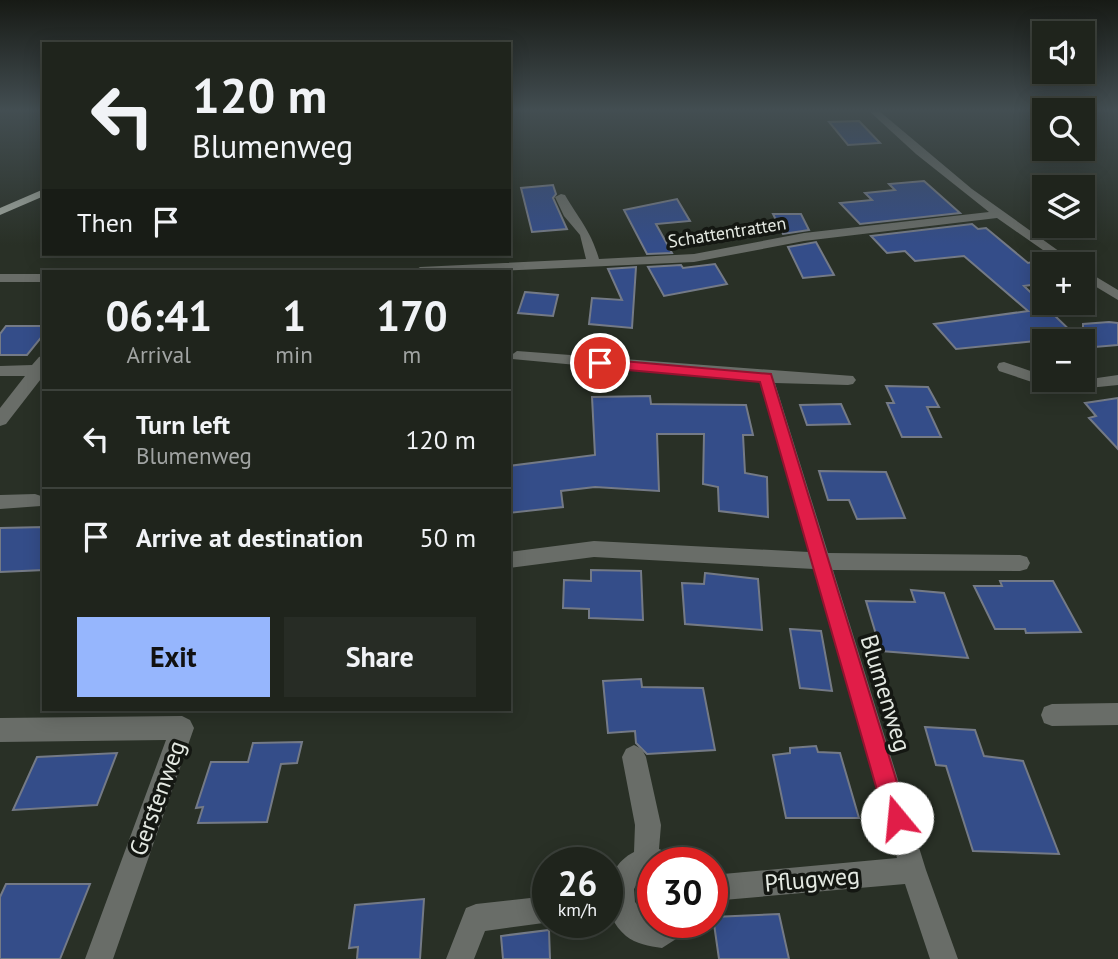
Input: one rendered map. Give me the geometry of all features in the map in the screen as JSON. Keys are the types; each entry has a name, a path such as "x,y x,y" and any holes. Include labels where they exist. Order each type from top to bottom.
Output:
{"main road":[{"path":"0,212 42,193"}],"street":[{"path":"921,155 996,215 1053,252"},
{"path":"561,197 570,216 586,234 594,264"},
{"name":"Schattentratten","path":"446,270 694,258 804,237 996,215"},
{"path":"0,278 42,278"},
{"path":"1095,281 1118,296"},
{"path":"517,356 766,377 848,380"},
{"path":"0,371 41,367"},
{"path":"0,420 41,367"},
{"path":"1004,367 1059,386 1118,380"},
{"name":"Blumenweg","path":"766,377 912,870 944,959"},
{"path":"0,502 35,501"},
{"path":"511,561 594,549 819,561 1020,563"},
{"path":"1052,715 1118,714"},
{"name":"Gerstenweg","path":"0,730 182,728 99,959"},
{"path":"634,757 652,847"},
{"path":"623,876 627,869 637,866"},
{"name":"Pflugweg","path":"728,887 912,870"},
{"path":"460,959 476,918 532,912"},
{"path":"623,914 637,929"}],"building":[{"path":"924,181 960,213 860,224 840,203 872,200 865,193 895,190 889,184"},
{"path":"553,185 556,194 553,198 567,229 532,232 521,188"},
{"path":"677,199 690,221 656,224 672,253 647,254 624,210"},
{"path":"773,214 801,214 809,230 783,234"},
{"path":"972,224 978,229 986,228 1028,263 1032,262 1032,285 1024,286 1032,294 1032,315 1054,315 1069,329 1032,329 1032,341 956,349 934,324 1028,311 964,256 915,261 905,251 887,253 871,236"},
{"path":"816,242 834,275 803,278 788,247"},
{"path":"715,264 727,284 664,296 648,267 681,265 683,268"},
{"path":"636,267 632,328 589,324 592,298 622,300 608,269"},
{"path":"525,292 558,295 553,316 518,313"},
{"path":"1118,323 1118,345 1095,347 1095,329 1083,329 1083,324"},
{"path":"6,326 42,326 42,336 27,355 0,355 0,334"},
{"path":"886,386 928,387 939,407 927,407 941,437 902,437 887,403 894,403"},
{"path":"650,396 651,404 746,405 753,435 743,435 745,473 767,477 768,517 719,511 718,487 703,484 704,434 657,434 659,491 595,487 561,491 563,507 511,513 511,466 595,455 592,397"},
{"path":"1118,398 1118,449 1089,418 1096,416 1085,403"},
{"path":"841,404 850,424 807,425 800,405"},
{"path":"819,471 886,472 905,518 857,519 849,500 828,500"},
{"path":"42,527 42,570 0,572 0,528"},
{"path":"591,570 641,571 643,620 589,618 589,609 563,608 564,580 591,581"},
{"path":"705,573 758,579 762,630 685,624 682,583 704,584"},
{"path":"1000,581 1053,581 1081,632 1026,633 1025,629 995,629 974,586 1002,586"},
{"path":"911,590 944,593 968,658 881,651 866,601 915,602"},
{"path":"790,629 821,631 832,691 800,688"},
{"path":"641,679 642,687 703,688 715,750 647,754 636,743 635,731 608,733 603,681"},
{"path":"925,727 975,730 984,756 1023,761 1059,854 973,851 946,766 936,765"},
{"path":"302,742 297,763 281,764 267,822 198,823 203,807 196,808 211,762 248,762 253,743"},
{"path":"816,746 818,752 840,753 859,818 786,818 773,755 790,753 790,748"},
{"path":"117,753 97,805 13,810 37,757"},
{"path":"6,884 90,884 60,959 0,959 0,897"},
{"path":"424,899 420,959 357,959 358,947 349,948 355,905"},
{"path":"779,914 789,959 719,959 716,938 728,938 728,916"},
{"path":"532,932 532,938 549,938 550,959 503,959 501,936"}],"route":[{"path":"600,363 766,377 897,818"}]}
